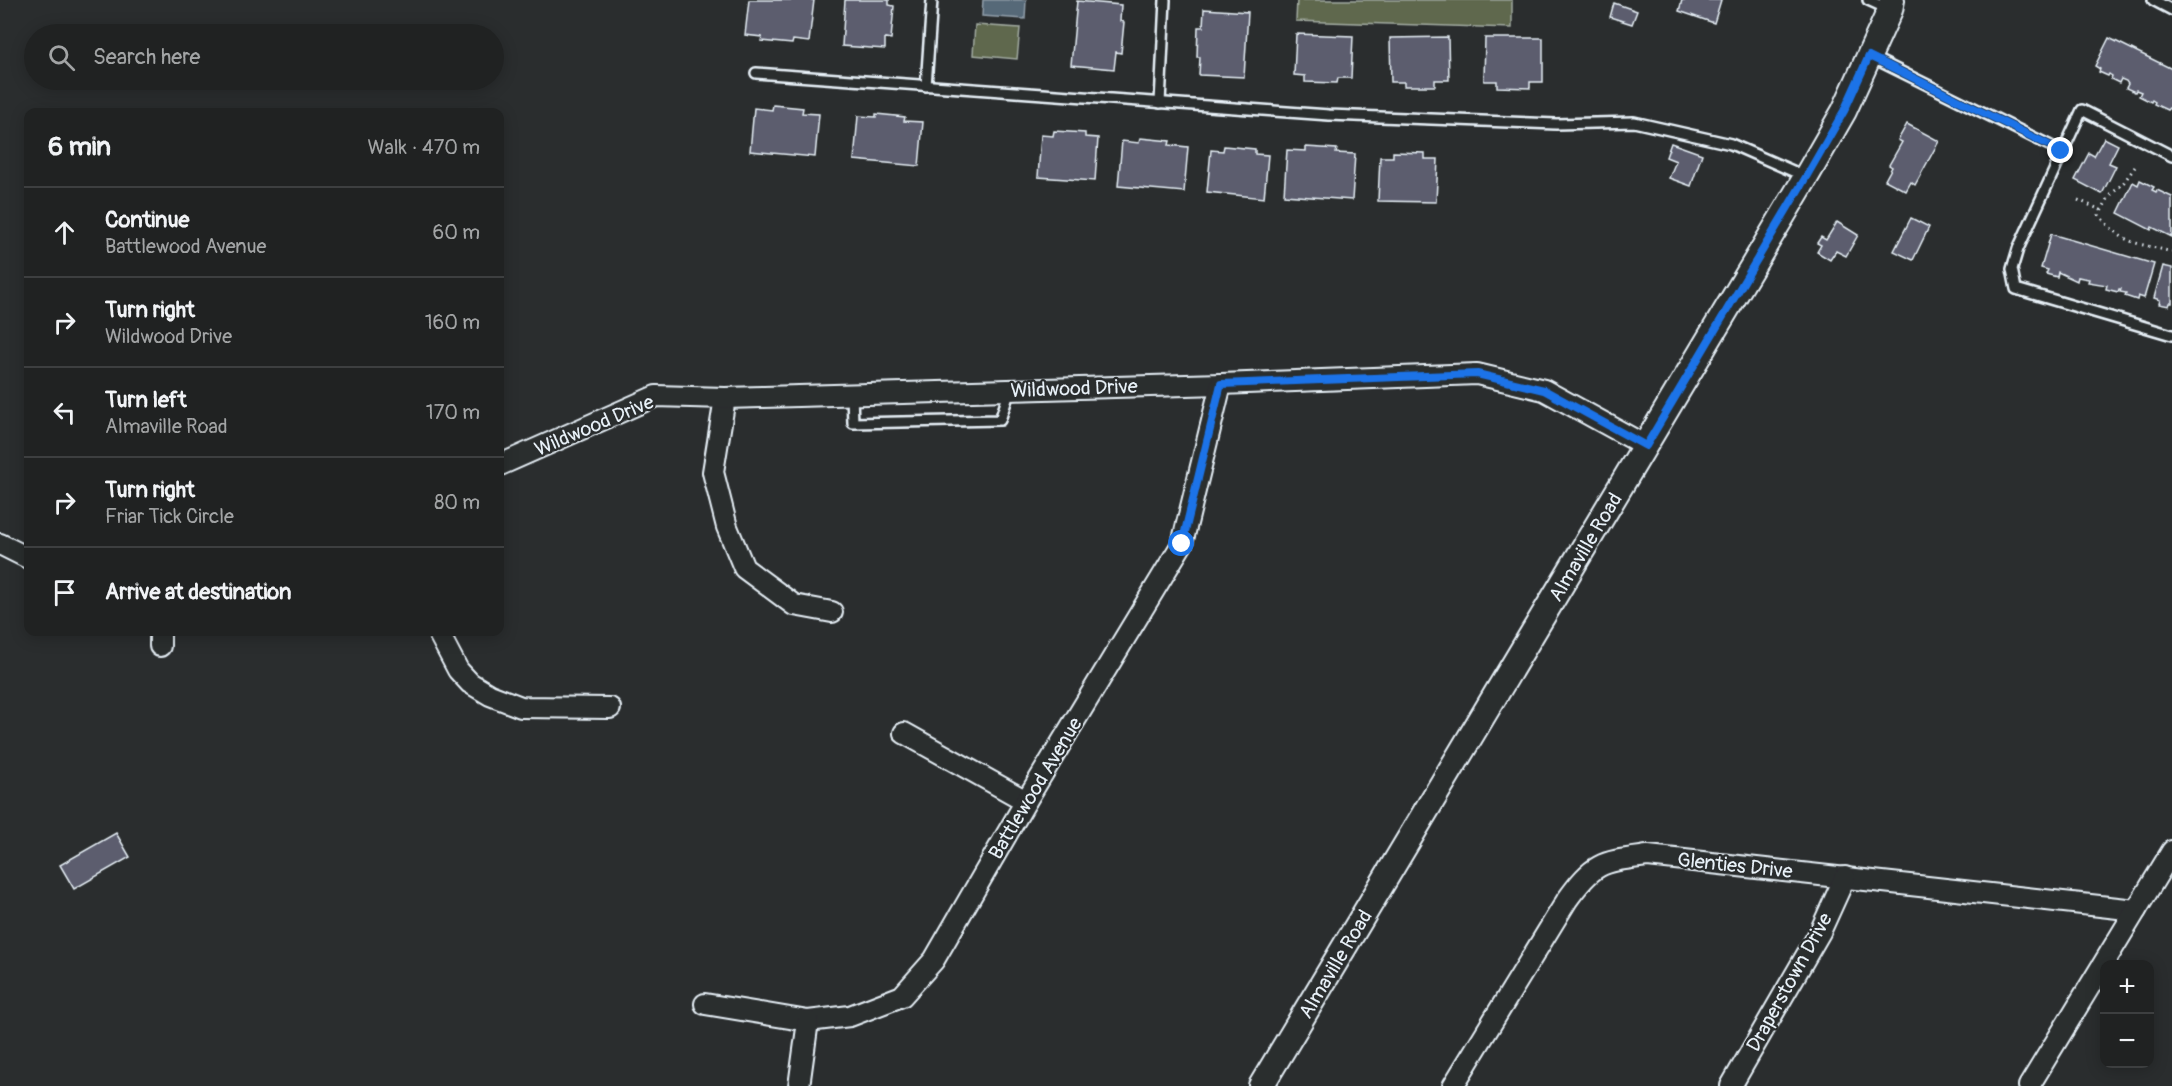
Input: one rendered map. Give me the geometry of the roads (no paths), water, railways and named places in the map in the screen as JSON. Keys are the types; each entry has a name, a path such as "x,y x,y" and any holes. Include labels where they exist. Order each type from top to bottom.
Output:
{"street":[{"name":"Almaville Road","path":"1261,1086 1806,177 1844,111 1891,5"},
{"name":"Wildwood Drive","path":"504,463 656,396 725,398 1221,384 1477,374 1544,390 1646,446"},
{"name":"Battlewood Avenue","path":"705,1004 808,1021 850,1016 902,996 934,960 1026,801 1182,544 1221,384"},
{"path":"725,398 713,472 728,527 744,568 794,605 832,612"},
{"path":"0,544 24,556"},
{"path":"440,636 458,670 470,683 490,695 521,707 610,708"},
{"path":"903,733 1026,801"},
{"path":"2029,1086 2172,851"},
{"name":"Glenties Drive","path":"1453,1086 1567,900 1584,877 1607,861 1648,856 2136,910"},
{"name":"Draperstown Drive","path":"1731,1086 1820,932 1845,878"},
{"path":"799,1086 808,1021"}],"lane":[{"path":"926,86 932,0"},
{"path":"1160,103 1166,0"},
{"path":"1868,0 1891,5"},
{"path":"2152,0 2172,10"},
{"path":"1869,56 2061,151"},
{"path":"756,73 1329,115 1556,124 1634,122 1731,144 1806,177"},
{"path":"2172,156 2082,110 2061,151 2018,249 2012,269 2016,289 2172,335"},
{"path":"852,394 853,423 1000,420 1010,390"}],"water":[{"path":"983,0 1026,0 1025,19 982,16"}]}
